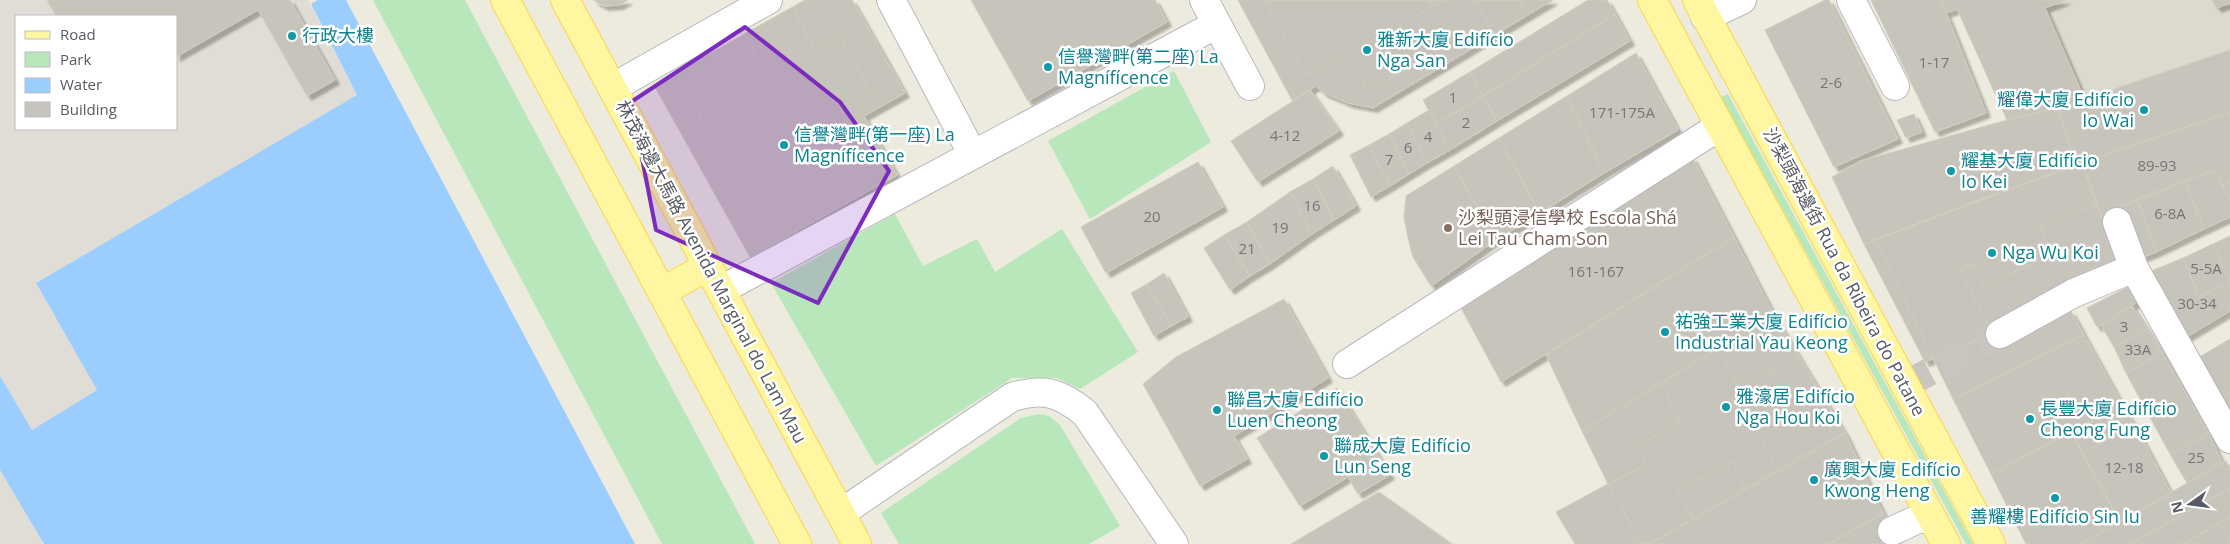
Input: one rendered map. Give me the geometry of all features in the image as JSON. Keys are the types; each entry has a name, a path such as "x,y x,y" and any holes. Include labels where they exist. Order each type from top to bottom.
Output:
{"main road":[{"path":"505,0 798,544"},
{"name":"林茂海邊大馬路 Avenida Marginal do Lam Mau","path":"565,0 857,544"},
{"path":"1652,0 1720,126 1914,518 1946,544"},
{"name":"沙梨頭海邊街 Rua da Ribeira do Patane","path":"1701,8 1991,544"},
{"path":"662,292 708,266"}],"street":[{"path":"612,88 768,0"},
{"path":"891,0 973,155"},
{"path":"1204,0 1250,86"},
{"path":"1701,8 1742,0"},
{"path":"1852,0 1895,86"},
{"path":"721,290 1217,24"},
{"path":"1348,364 1720,126"},
{"path":"2116,222 2134,268 2230,438"},
{"path":"2000,334 2074,293 2134,268"},
{"path":"841,514 1012,397 1030,392 1050,392 1069,400 1085,413 1174,544"}],"highlighted area":[{"path":"745,27 840,102 889,171 818,303 656,230 631,102"}],"shaded area":[{"path":"0,0 308,0 357,95 36,283 97,390 32,430 0,376"},
{"path":"1941,0 2230,0 2230,50 2058,108 2007,120 1957,9"},
{"path":"0,470 44,544 0,544"}],"green space":[{"path":"373,0 465,0 755,544 662,544"},
{"path":"1174,71 1211,142 1090,219 1048,141"},
{"path":"1728,94 1973,544 1966,544 1721,97"},
{"path":"895,214 923,266 977,239 995,272 1062,229 1138,352 1080,389 1057,378 1012,378 876,466 771,283"},
{"path":"1039,414 1049,416 1060,425 1120,526 1089,544 899,544 881,513 1021,418"}],"water":[{"path":"318,0 346,0 635,544 44,544 0,470 0,376 32,430 97,390 36,283 357,95 311,4"}],"building":[{"name":"行政大樓","path":"47,0 290,0 335,80 307,96 258,10 178,56 178,15 55,15"},
{"path":"593,0 628,0 619,5 604,6"},
{"name":"信譽灣畔(第一座) La Magnífícence","path":"805,0 852,0 905,93 864,116 897,175 750,257 654,85"},
{"name":"信譽灣畔(第二座) La Magnífícence","path":"971,0 1155,0 1167,22 1028,101"},
{"name":"雅新大廈 Edifício Nga San","path":"1238,0 1553,0 1373,108 1348,103 1324,93 1316,86 1292,100"},
{"path":"1270,0 1428,0 1432,7 1399,25 1420,61 1368,91 1346,52 1306,75 1265,3"},
{"path":"1428,0 1444,0 1432,7"},
{"path":"1475,0 1519,0 1523,7 1489,26"},
{"path":"1588,0 1607,0 1615,14 1483,96 1470,72"},
{"path":"1825,0 1829,0 1898,139 1834,167 1765,30"},
{"path":"1871,0 1941,0 1986,113 1935,132"},
{"path":"1941,0 2066,0 2045,8 2084,98 2058,108 2007,120 1957,9 1946,13"},
{"path":"2212,0 2230,0 2230,3 2217,8"},
{"path":"793,7 815,51 840,36 870,91 839,107 869,164 820,189 808,166 744,197 686,91 756,54 744,34"},
{"path":"1615,14 1630,41 1497,121 1483,96"},
{"name":"耀偉大廈 Edifício Io Wai","path":"2230,50 2230,112 2076,166 2058,108"},
{"path":"1636,53 1678,130 1604,173 1567,96"},
{"path":"1470,72 1483,96 1436,124 1423,100"},
{"path":"1310,90 1339,131 1258,182 1231,141"},
{"path":"1483,96 1497,121 1450,150 1436,124"},
{"path":"1567,96 1604,173 1540,213 1499,138"},
{"name":"耀基大廈 Edifício Io Kei","path":"2058,108 2076,166 1967,204 1864,244 1832,177 1861,161 2007,120"},
{"path":"1429,110 1450,150 1427,163 1407,123"},
{"path":"2230,112 2230,182 2222,185 2214,170 2100,215 2082,162"},
{"path":"1914,114 1922,132 1906,138 1897,120"},
{"path":"1407,123 1427,163 1409,174 1389,134"},
{"path":"1389,134 1409,174 1390,186 1369,145"},
{"path":"1499,138 1540,213 1496,240 1454,166"},
{"path":"1369,145 1390,186 1371,197 1350,155"},
{"path":"1692,157 1734,237 1501,382 1460,306"},
{"path":"1198,162 1223,207 1106,273 1081,227"},
{"name":"Nga Wu Koi","path":"2082,162 2119,263 1992,333 1925,362 1864,244"},
{"name":"Nga Wu Koi","path":"2082,162 2097,205 2040,226 2053,254 1983,286 1974,264 1960,270 1992,333 1933,358 1876,240"},
{"path":"1333,166 1356,206 1334,220 1313,179"},
{"name":"沙梨頭浸信學校 Escola Shá Lei Tau Cham Son","path":"1454,166 1496,240 1431,286 1413,257 1404,218 1406,196"},
{"path":"2214,170 2230,201 2230,217 2204,229 2185,181"},
{"path":"1313,179 1334,220 1312,234 1290,192"},
{"path":"2185,181 2204,229 2156,252 2137,199"},
{"path":"2230,182 2230,201 2222,185"},
{"path":"1290,192 1312,234 1270,264 1247,222"},
{"path":"2137,199 2156,252 2141,258 2121,206"},
{"path":"1247,222 1270,264 1250,276 1224,235"},
{"path":"1224,235 1250,276 1230,290 1204,248"},
{"path":"2230,236 2230,279 2229,280 2213,244"},
{"name":"祐強工業大廈 Edifício Industrial Yau Keong","path":"1734,237 1774,315 1582,431 1546,355"},
{"path":"2213,244 2230,282 2199,297 2183,258"},
{"path":"2183,258 2199,297 2230,282 2230,311 2185,338 2144,274"},
{"path":"1164,273 1188,317 1171,326 1147,284"},
{"path":"1147,284 1171,326 1154,336 1131,293"},
{"path":"2132,285 2139,301 2097,327 2087,308"},
{"name":"聯昌大廈 Edifício Luen Cheong","path":"1284,299 1328,378 1234,436 1247,459 1200,486 1143,384 1176,357"},
{"path":"2132,306 2147,329 2114,347 2101,325"},
{"path":"2071,311 2084,335 1953,399 1933,358 1992,333 1997,344"},
{"name":"雅濠居 Edifício Nga Hou Koi","path":"1774,315 1845,433 1649,544 1575,544 1556,512 1608,484 1582,431"},
{"path":"2147,329 2162,353 2126,373 2114,347"},
{"name":"長豐大廈 Edifício Cheong Fung","path":"2084,335 2122,404 1991,474 1953,399"},
{"path":"2230,339 2230,393 2220,399 2196,359"},
{"path":"1719,348 1737,386 1772,367 1795,410 1757,430 1778,471 1744,490 1733,462 1678,490 1693,519 1649,544 1642,544 1608,484 1646,465 1637,446 1679,422 1662,383"},
{"path":"2162,353 2209,434 2170,454 2126,373"},
{"name":"聯成大廈 Edifício Lun Seng","path":"1337,388 1390,475 1358,494 1348,477 1300,506 1257,438"},
{"path":"2230,393 2230,416 2220,399"},
{"path":"2122,404 2134,424 2083,453 2071,433"},
{"path":"2134,424 2171,493 2120,522 2083,453"},
{"name":"廣興大廈 Edifício Kwong Heng","path":"1845,433 1883,513 1829,544 1649,544"},
{"name":"善耀樓 Edifício Sin Iu","path":"2071,433 2120,522 2080,544 2026,544 1991,474"},
{"path":"2209,434 2222,463 2187,483 2170,454"},
{"path":"2226,461 2230,468 2230,488 2130,544 2080,544"},
{"path":"2230,488 2230,517 2183,544 2130,544"},
{"path":"1379,492 1452,544 1291,544"},
{"path":"1883,513 1898,544 1829,544"},
{"path":"2230,517 2230,544 2183,544"}],"tunnel":[{"path":"1905,385 2000,334"}],"place":[{"name":"行政大樓","path":"292,36"},
{"name":"雅新大廈 Edifício Nga San","path":"1367,50"},
{"name":"信譽灣畔(第二座) La Magnífícence","path":"1048,67"},
{"name":"耀偉大廈 Edifício Io Wai","path":"2144,110"},
{"name":"信譽灣畔(第一座) La Magnífícence","path":"784,145"},
{"name":"耀基大廈 Edifício Io Kei","path":"1951,171"},
{"name":"沙梨頭浸信學校 Escola Shá Lei Tau Cham Son","path":"1448,228"},
{"name":"Nga Wu Koi","path":"1992,253"},
{"name":"祐強工業大廈 Edifício Industrial Yau Keong","path":"1665,332"},
{"name":"雅濠居 Edifício Nga Hou Koi","path":"1726,407"},
{"name":"聯昌大廈 Edifício Luen Cheong","path":"1217,410"},
{"name":"長豐大廈 Edifício Cheong Fung","path":"2030,419"},
{"name":"聯成大廈 Edifício Lun Seng","path":"1324,456"},
{"name":"廣興大廈 Edifício Kwong Heng","path":"1814,480"},
{"name":"善耀樓 Edifício Sin Iu","path":"2055,498"}]}
